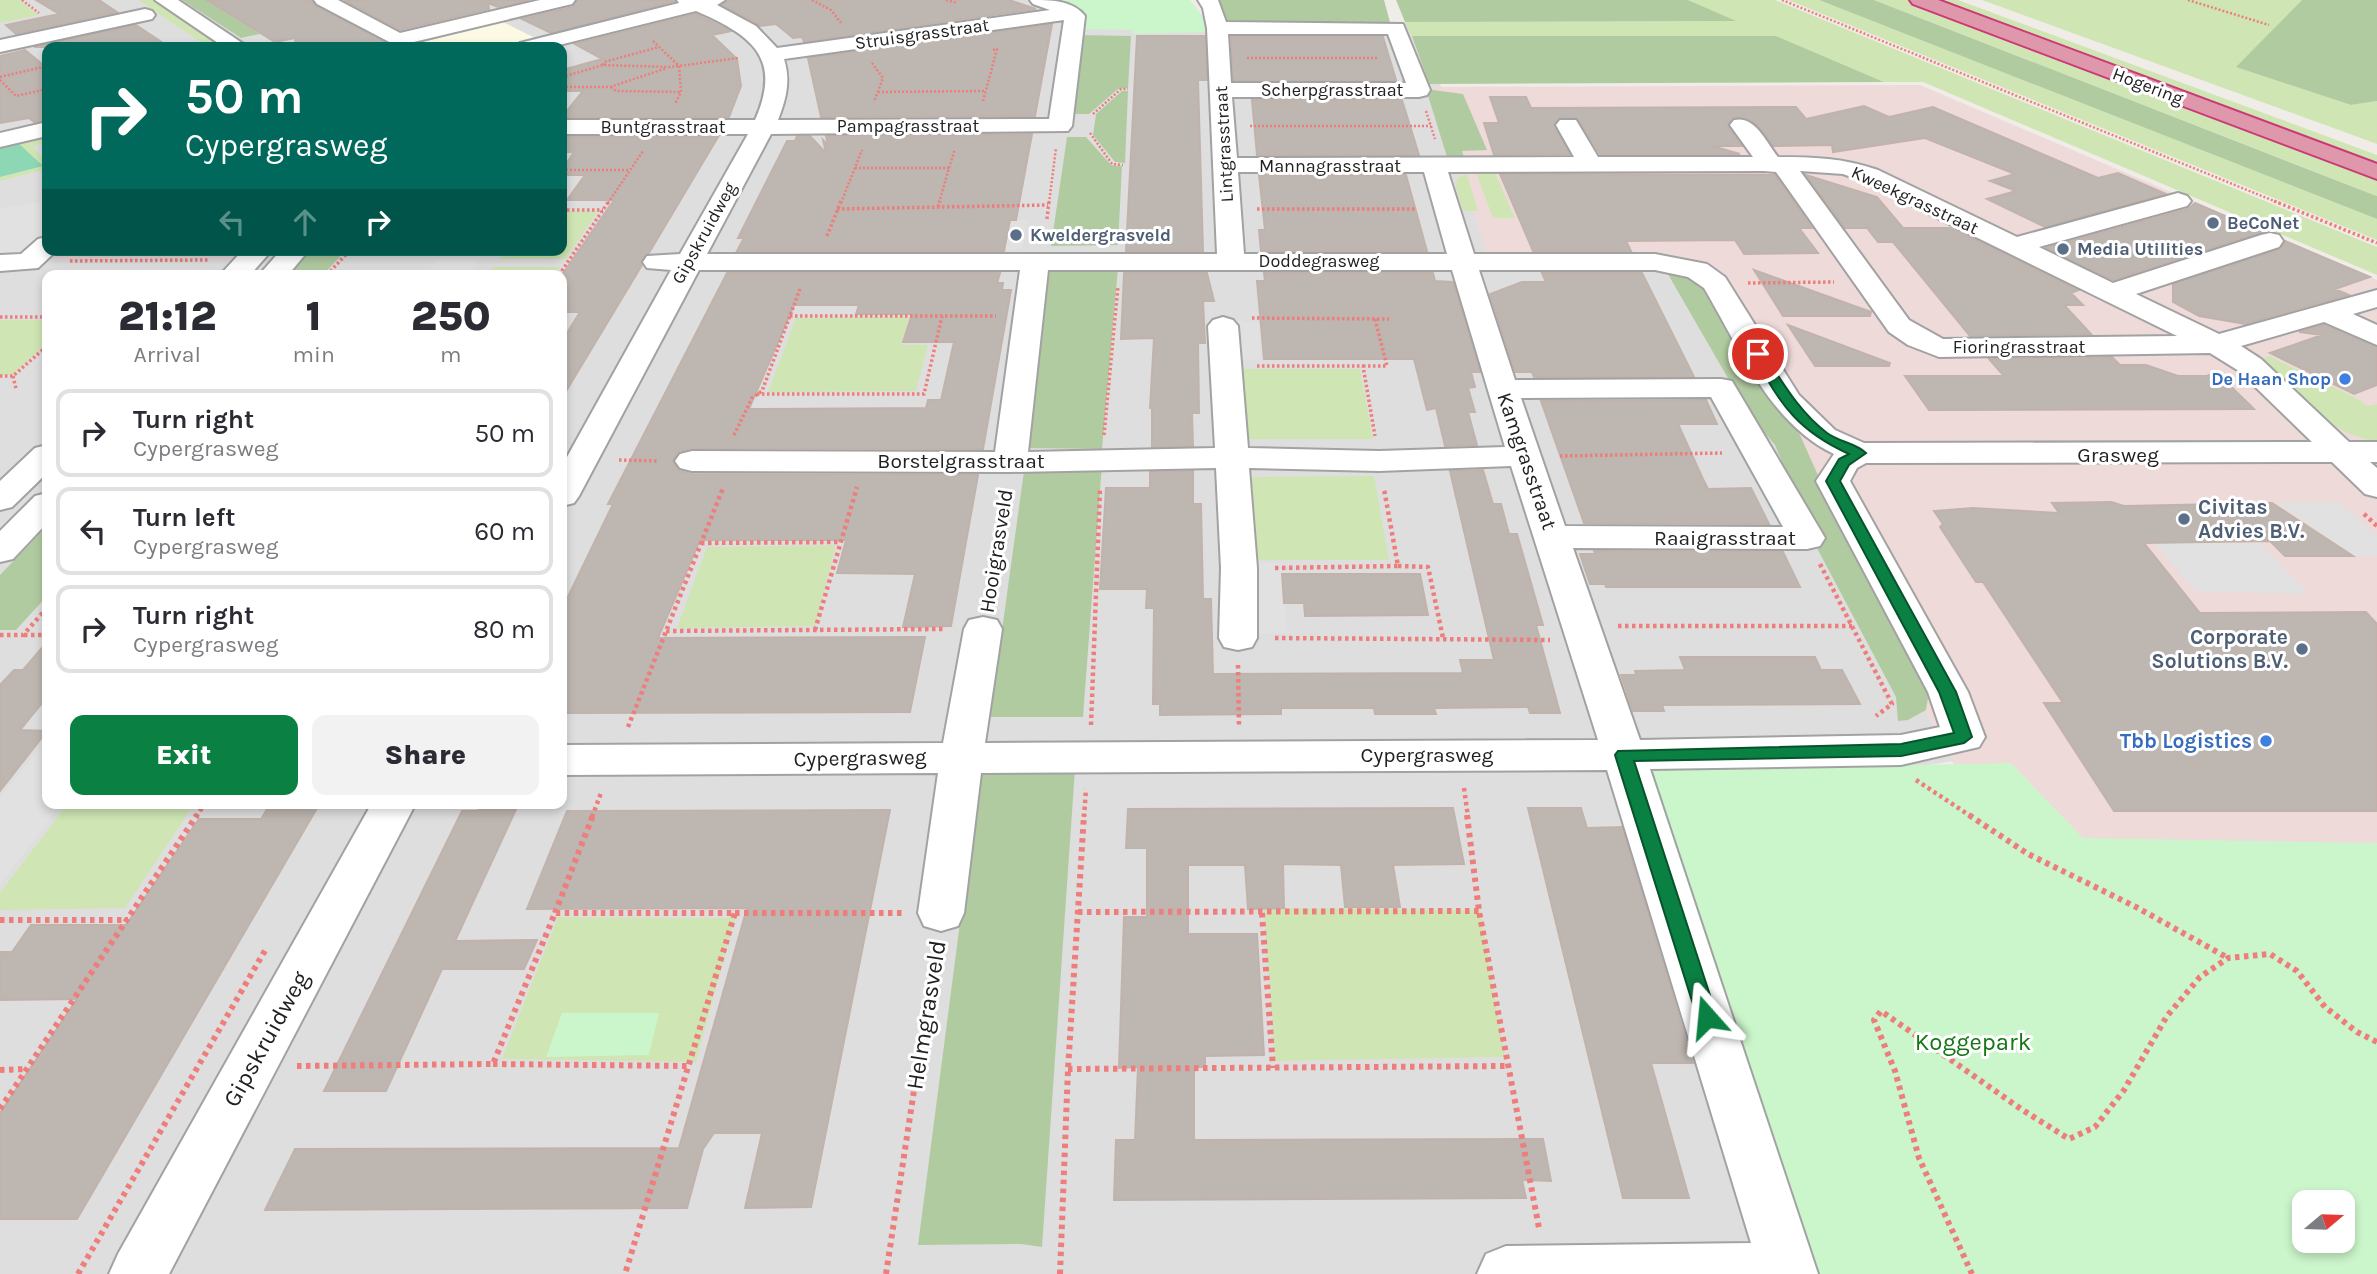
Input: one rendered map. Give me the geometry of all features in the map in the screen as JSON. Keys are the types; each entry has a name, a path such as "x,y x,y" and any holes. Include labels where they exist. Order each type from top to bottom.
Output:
{"highway":[{"name":"Hogering","path":"1920,0 2377,172"},
{"name":"Hogering","path":"1966,0 2377,151"}],"street":[{"path":"0,46 153,20 124,0"},
{"path":"165,0 230,42"},
{"path":"324,0 397,40 565,0"},
{"path":"1040,0 1073,13 1076,23 1056,126"},
{"name":"Lintgrasstraat","path":"1208,0 1213,8 1217,28 1231,261"},
{"path":"506,20 540,42 700,2 738,22 761,41 770,54"},
{"name":"Struisgrasstraat","path":"770,54 1073,13"},
{"name":"Scherpgrasstraat","path":"1217,28 1396,28 1419,90 1222,90"},
{"name":"Gipskruidweg","path":"571,460 764,127 777,90 777,73 770,54"},
{"path":"1568,125 1591,166"},
{"path":"1742,125 1778,165"},
{"name":"Pampagrasstraat","path":"764,127 1056,126"},
{"name":"Buntgrasstraat","path":"567,127 764,127"},
{"path":"0,141 42,130"},
{"name":"Kweekgrasstraat","path":"1434,166 1816,164 1858,171 2216,344 2250,366 2377,487"},
{"name":"Mannagrasstraat","path":"1225,165 1434,166"},
{"name":"Fioringrasstraat","path":"1778,165 1899,326 1918,339 1939,348 2216,344"},
{"name":"Kamgrasstraat","path":"1434,166 1502,388 1624,755 1788,1272"},
{"path":"2014,246 2178,201"},
{"path":"2112,293 2270,241"},
{"path":"0,263 37,253"},
{"path":"278,270 290,256"},
{"name":"Hooigrasveld","path":"1010,462 1035,261"},
{"name":"Doddegrasweg","path":"657,262 1655,262 1697,270 1715,283"},
{"path":"1715,283 1787,401 1824,438 1859,453"},
{"path":"2216,344 2377,298"},
{"path":"2325,312 2377,336"},
{"path":"1223,326 1239,568 1238,638"},
{"name":"Raaigrasstraat","path":"1502,388 1721,388 1807,538"},
{"name":"Grasweg","path":"1859,453 2377,453"},
{"name":"Cypergrasweg","path":"567,758 619,738 962,756 1239,732 1458,755 1624,755 1877,736 1964,737 1948,692 1833,481 1844,462 1859,453"},
{"name":"Borstelgrasstraat","path":"716,461 1010,462 1231,458 1380,460 1526,456"},
{"path":"0,461 42,459"},
{"path":"0,500 42,462"},
{"path":"0,551 42,508"},
{"name":"Raaigrasstraat","path":"1553,537 1807,538"},
{"name":"Hooigrasveld","path":"962,756 984,629"},
{"name":"Helmgrasveld","path":"941,913 962,756"},
{"name":"Gipskruidweg","path":"138,1274 391,809"},
{"path":"1506,1274 1788,1272"}],"path":[{"path":"1782,0 2377,243"},
{"path":"2188,0 2269,25"},
{"path":"650,39 679,66 681,92 675,104"},
{"path":"567,76 660,47"},
{"path":"979,126 984,91 997,49 983,51"},
{"path":"603,65 671,67 770,54"},
{"path":"1219,58 1407,58"},
{"path":"42,67 0,78 16,96 42,90"},
{"path":"567,87 610,87 671,67"},
{"path":"610,87 616,91 681,92"},
{"path":"1091,117 1121,89 1128,89"},
{"path":"1419,90 1442,159 1434,166"},
{"path":"878,92 984,91"},
{"path":"1223,125 1431,126"},
{"path":"493,1063 555,913 619,738 666,632 701,543 716,461 752,398 761,391 790,316 855,168 870,126"},
{"path":"1047,219 1056,126"},
{"path":"1090,127 1090,136 1112,164 1123,164"},
{"path":"562,270 646,148"},
{"path":"855,168 949,168 938,207"},
{"path":"567,170 630,170"},
{"path":"837,209 1048,205"},
{"path":"1228,209 1446,209"},
{"path":"567,210 604,210"},
{"path":"107,256 247,262"},
{"path":"332,270 344,256"},
{"path":"1715,283 1868,282"},
{"path":"790,316 1028,316"},
{"path":"757,394 924,394 942,316"},
{"path":"0,317 42,317"},
{"path":"1223,326 1216,318 1389,319"},
{"path":"1363,366 1387,366 1375,319"},
{"path":"0,376 13,376 42,350"},
{"path":"13,376 16,389"},
{"path":"1526,456 1758,453"},
{"path":"571,460 716,461"},
{"path":"815,631 865,461"},
{"name":"Hooigrasveld","path":"984,629 1010,462"},
{"path":"1807,538 1892,704 1877,736 1902,770 2028,854 2136,907 2228,958"},
{"path":"701,543 841,542"},
{"path":"1398,566 1428,567 1443,638"},
{"path":"23,635 42,614"},
{"path":"1239,732 1238,638 1443,638 1852,626"},
{"path":"666,632 984,629"},
{"path":"0,635 42,635"},
{"path":"1077,725 1104,724"},
{"path":"619,738 641,727"},
{"path":"1458,755 1479,911 1547,1274"},
{"path":"0,1109 201,809"},
{"path":"1078,912 1479,911"},
{"path":"555,913 941,913"},
{"path":"625,1274 735,913"},
{"name":"Helmgrasveld","path":"886,1274 941,913"},
{"path":"1262,913 1273,1068"},
{"path":"0,920 128,920"},
{"path":"78,1274 273,936"},
{"path":"1972,1274 1919,1158 1895,1071 1874,1020 1881,1011 2030,1117 2069,1139 2095,1127 2124,1090 2167,1016 2200,976 2228,958 2270,954 2297,971 2325,1007 2357,1032 2377,1042"},
{"path":"251,1066 493,1063 689,1066"},
{"path":"1068,1069 1509,1066"},
{"path":"0,1070 27,1069"}],"shaded area":[{"path":"0,0 1086,0 1101,22 1419,24 1446,101 1685,263 1984,756 1699,802 1878,1274 0,1274"},
{"path":"503,22 539,40 532,42 422,42"},
{"path":"1920,85 2377,280 2377,864 2011,871 1685,263 1491,267 1433,87"},
{"path":"42,202 42,240 24,256 0,257 0,209"},
{"name":"Kweldergrasveld","path":"1010,220 1028,220 1022,250 1005,250"},
{"path":"59,256 239,256 237,258 55,260"},
{"path":"441,256 482,256 470,270 430,270"},
{"path":"1208,321 1259,322 1261,360 1211,361"},
{"path":"2339,502 2377,536 2377,556 2354,556 2277,503"},
{"path":"2154,543 2259,543 2309,594 2196,591"},
{"path":"1224,563 1281,563 1287,633 1226,635"},
{"path":"42,746 42,809 57,809 0,885 0,797"}],"green space":[{"path":"0,0 20,0 38,15 0,23"},
{"path":"138,0 152,0 215,42 201,42"},
{"path":"182,0 207,0 260,34 241,38"},
{"path":"1053,0 1190,0 1204,18 1205,32 1133,34 1133,30 1082,29 1085,17 1080,10"},
{"path":"1217,0 1384,0 1391,26 1225,25"},
{"path":"1396,0 1688,0 1736,21 1405,22"},
{"path":"1688,0 1775,0 2377,247 2377,275 1923,82 1884,82 1776,36 1412,36 1405,22 1734,21"},
{"path":"1788,0 1819,0 2377,219 2377,240"},
{"path":"1819,0 1874,0 2377,196 2377,219"},
{"path":"1874,0 1911,0 2377,178 2377,196"},
{"path":"1934,0 1958,0 2377,155 2377,166"},
{"path":"1982,0 2302,0 2237,67 2351,105 2377,101 2377,144"},
{"path":"2302,0 2377,0 2377,101 2351,105 2236,67"},
{"path":"1080,35 1131,36 1128,88 1118,89 1089,114 1071,114"},
{"path":"1412,36 1776,36 1884,82 1429,84"},
{"path":"1426,89 1463,94 1487,150 1462,151 1464,157 1447,157"},
{"path":"1122,91 1128,91 1125,163 1115,162 1093,135 1096,114"},
{"path":"1067,137 1086,137 1111,165 1122,166 1118,245 1051,246"},
{"path":"33,138 42,140 42,143 33,147 42,157 42,166 0,144"},
{"path":"17,142 42,166 0,177 0,146"},
{"path":"42,166 42,170 0,181 0,177"},
{"path":"1476,173 1495,173 1515,218 1493,218"},
{"path":"1467,174 1478,211 1463,211 1456,188 1457,178"},
{"path":"567,211 598,211 566,259 499,259 501,256 567,256"},
{"path":"305,256 340,256 328,270 293,270"},
{"path":"493,267 560,267 558,270 490,270"},
{"path":"1118,268 1102,449 1023,448 1050,269"},
{"path":"1665,269 1681,273 1702,288 1765,394 1800,435 1851,549 1922,672 1928,698 1926,710 1908,720 1898,721 1896,697 1818,550 1775,445 1748,413"},
{"path":"909,317 901,345 928,345 916,391 768,392 796,318"},
{"path":"0,320 42,320 42,348 12,375 0,375"},
{"path":"2269,356 2368,406 2377,404 2377,441 2343,431 2313,410 2258,360"},
{"path":"1243,369 1360,369 1373,439 1248,439"},
{"path":"1025,464 1102,464 1083,717 990,717"},
{"path":"1374,476 1389,560 1255,560 1249,477"},
{"path":"42,531 42,601 16,630 0,630 0,575"},
{"path":"836,545 815,626 677,628 707,547"},
{"name":"Koggepark","path":"2011,763 2083,838 2377,843 2377,1274 1803,1274 1639,771"},
{"path":"980,769 1075,769 1042,1247 1021,1244 918,1245"},
{"path":"63,809 191,809 125,908 0,910 0,893"},
{"path":"1264,908 1480,910 1505,1057 1275,1061"},
{"path":"558,917 735,918 696,1062 502,1059"},
{"path":"562,1013 659,1013 649,1055 546,1057"}],"building":[{"path":"36,0 99,0 117,12 16,34 6,25 59,14"},
{"path":"207,0 311,0 316,6 384,42 295,42 295,38 275,42"},
{"path":"344,0 529,0 498,7 488,3 489,9 400,30"},
{"path":"578,0 675,1 551,33 522,19 573,7"},
{"path":"727,0 1009,0 1036,9 804,42 802,37 793,38 776,24 760,26 722,5"},
{"path":"696,14 731,31 712,35 737,59 741,86 729,117 567,117 567,111 583,91 567,91 567,69 602,59 575,44"},
{"path":"1052,24 1035,116 821,117 808,58"},
{"path":"136,25 162,42 57,42"},
{"path":"1137,36 1205,36 1207,80 1198,80 1203,251 1126,251"},
{"path":"1231,37 1383,37 1396,80 1233,80"},
{"path":"25,50 42,64 42,121 34,122 29,118 0,123 0,56"},
{"path":"1490,97 1526,97 1531,108 1796,107 1806,119 1864,106 1889,117 1933,107 2098,178 2118,173 2166,194 2045,227 1987,199 2016,191 1990,181 2015,174 1925,138 1833,152 1832,145 1773,146 1756,124 1741,117 1732,118 1727,125 1742,146 1712,146 1740,154 1600,154 1578,119 1560,117 1554,126 1570,154 1494,155 1484,123 1499,123"},
{"path":"1252,100 1402,100 1419,155 1257,155"},
{"path":"1032,134 1016,220 1010,220 1004,251 737,251 744,238 738,238 787,141 795,141 797,136 810,136 826,153 823,140 828,145 826,136"},
{"path":"567,137 718,137 649,253 641,261 642,265 567,390 567,333 580,312 567,312 565,270 614,200 567,200 585,175 567,175 571,169 567,169 567,163 574,152 567,152"},
{"path":"1500,174 1775,175 1812,228 1799,228 1818,253 1744,254 1735,240 1626,241 1631,251 1533,251"},
{"path":"1259,175 1406,175 1427,251 1261,251 1259,230 1265,230"},
{"path":"1806,175 1877,197 1903,228 1951,228 2079,290 2071,293 2083,305 2064,305 2091,334 1970,336 1893,242 1878,242 1867,228 1845,228"},
{"path":"2195,203 2263,232 2113,280 2046,248 2188,209"},
{"path":"2285,241 2370,277 2335,289 2349,295 2245,324 2199,316 2173,302 2173,284 2280,249"},
{"path":"1754,270 1871,312 1870,316 1783,316"},
{"path":"727,273 1000,273 997,283 1003,283 1002,290 1011,290 983,449 692,448 679,451 672,461 679,471 692,474 978,475 951,626 903,627 915,574 837,573 846,540 700,540 658,638 925,637 910,712 567,713 567,599 613,504 608,504","holes":["794,305 859,305 856,314 912,314 903,342 954,342 941,400 928,400 926,408 749,409"]},
{"path":"1124,273 1207,273 1214,301 1203,301 1205,343 1198,343 1199,413 1192,413 1193,446 1152,447 1150,408 1154,338 1121,339"},
{"path":"1264,273 1433,273 1435,281 1453,282 1480,372 1471,372 1475,387 1468,388 1475,412 1468,412 1477,445 1445,446 1436,408 1427,410 1414,359 1264,359 1257,281 1265,281"},
{"path":"1542,273 1642,273 1694,377 1534,377 1532,372 1515,372 1490,294 1522,282 1546,282"},
{"path":"1788,325 1890,363 1889,366 1815,366"},
{"path":"2324,325 2377,347 2377,385 2354,394 2270,353 2322,335 2299,332"},
{"path":"2112,357 2120,365 2146,365 2178,376 2207,376 2216,372 2254,409 1929,410 1905,376 2004,376 1989,359"},
{"path":"1706,400 1717,424 1678,424 1708,489 1751,488 1769,524 1584,523 1541,401"},
{"path":"1483,470 1493,504 1501,504 1509,534 1517,534 1543,625 1536,625 1560,713 1530,713 1528,707 1434,708 1436,714 1375,714 1374,708 1281,708 1281,714 1160,715 1160,704 1153,704 1154,608 1146,608 1147,589 1100,589 1106,488 1150,488 1150,472 1193,471 1193,504 1201,504 1203,599 1211,599 1213,674 1463,673 1460,660 1494,660 1450,471"},
{"path":"2111,502 2124,506 2272,503 2353,556 2285,556 2270,541 2144,543 2200,613 2366,612 2377,624 2377,811 2114,811 2044,703 2063,703 1983,582 1976,582 1940,527 1943,524 1934,511 1973,508 2059,513 2052,503"},
{"path":"1594,551 1783,552 1800,587 1606,587 1605,584 1590,584 1580,554 1595,554"},
{"path":"1282,574 1420,574 1428,615 1305,616 1304,603 1284,603"},
{"path":"42,648 42,703 20,730 42,731 42,737 0,791 0,685 14,670 23,670"},
{"path":"1680,657 1815,657 1821,670 1842,670 1860,704 1662,705 1664,711 1633,711 1621,675 1636,675 1635,671 1685,670"},
{"path":"1453,808 1464,864 1393,865 1400,907 1345,907 1341,865 1283,864 1284,908 1248,909 1245,865 1188,865 1188,934 1257,934 1264,1055 1205,1056 1205,1067 1194,1067 1194,1140 1543,1139 1551,1181 1522,1180 1526,1198 1114,1200 1116,1140 1135,1140 1138,1067 1119,1068 1124,917 1147,917 1147,848 1126,848 1128,809"},
{"path":"1528,808 1581,808 1587,828 1622,827 1693,1063 1651,1063 1689,1198 1623,1198"},
{"path":"267,809 316,809 77,1219 0,1219 0,1113 77,999 0,1000 0,952 12,952 31,925 126,925 199,819 261,819"},
{"path":"516,809 455,941 537,940 524,969 442,969 386,1091 324,1091 462,811"},
{"path":"890,810 811,1207 745,1208 762,1133 714,1133 703,1149 687,1208 265,1210 295,1149 679,1148 747,908 527,909 567,811"}],"place":[{"name":"BeCoNet","path":"2213,223"},
{"name":"Kweldergrasveld","path":"1016,235"},
{"name":"Media Utilities","path":"2063,249"},
{"name":"De Haan Shop","path":"2345,379"},
{"name":"Civitas Advies B.V.","path":"2184,519"},
{"name":"Corporate Solutions B.V.","path":"2302,649"},
{"name":"Tbb Logistics","path":"2266,741"}],"route":[{"path":"1707,1017 1624,755 1884,751 1964,737 1948,692 1833,481 1844,462 1859,453 1824,438 1801,416 1787,401 1758,354"}]}
